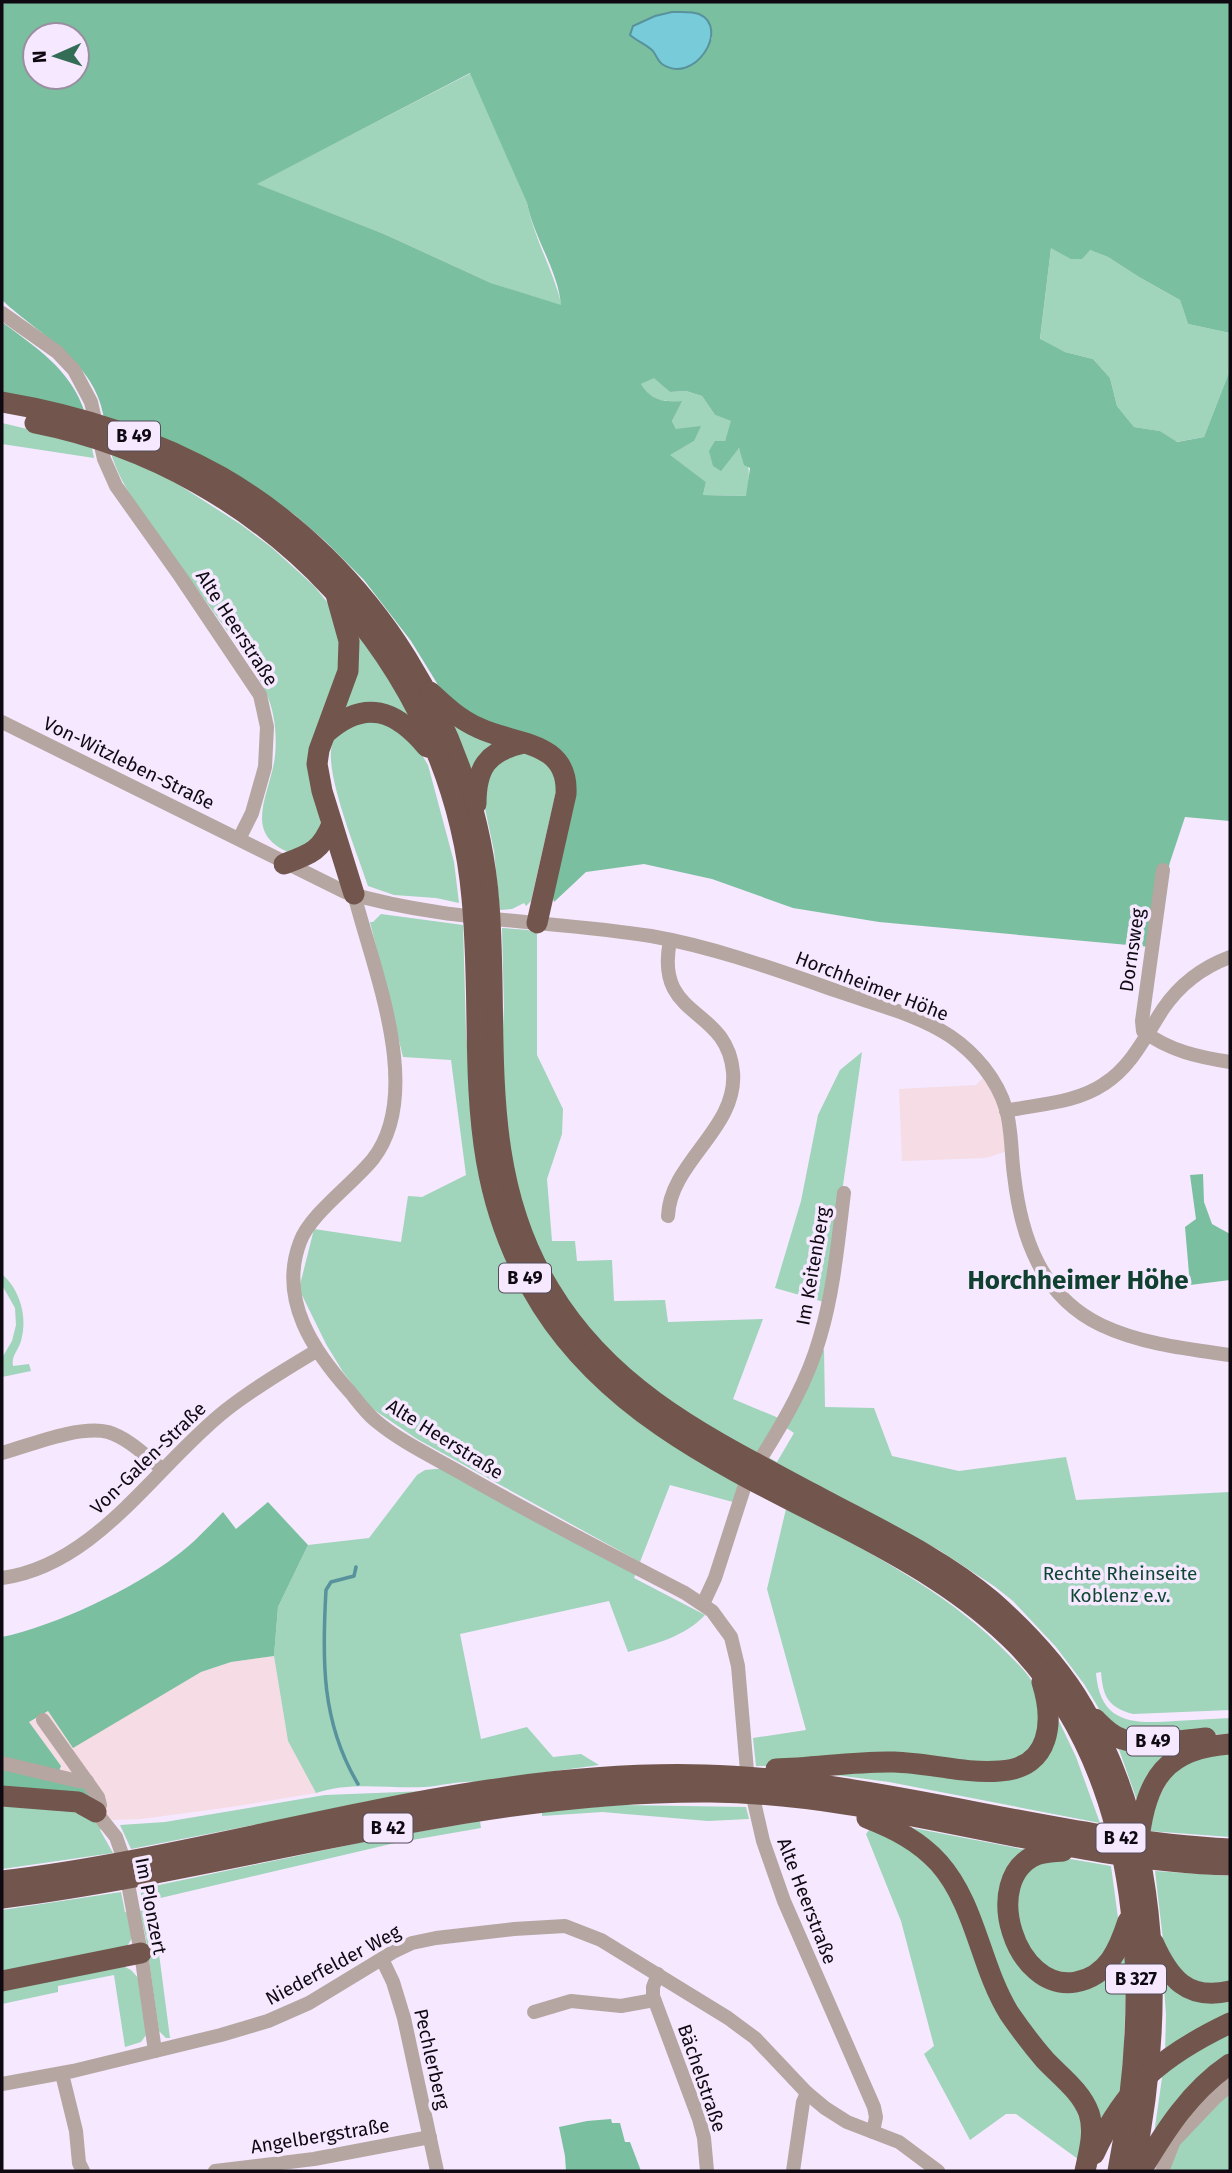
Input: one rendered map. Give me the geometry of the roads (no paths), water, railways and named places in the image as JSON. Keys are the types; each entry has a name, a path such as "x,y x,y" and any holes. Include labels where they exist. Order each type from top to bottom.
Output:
{"highway":[{"name":"B 49","path":"2,402 72,416 120,430 194,463 232,484 297,531 341,573 386,627 423,686 454,755 476,824 484,860 489,908 497,1132 504,1174 517,1220 548,1288 586,1340 617,1373 704,1445"},
{"name":"B 49","path":"2,417 112,443 196,481 268,529 309,564 364,625 400,678 421,717 441,764 461,826 471,887 481,1129 491,1189 505,1234 540,1304 586,1363 633,1406 800,1496 924,1553 978,1590 1014,1621 1065,1678 1086,1711 1116,1777 1138,1852 1134,1878 1149,1933 1143,2043"},
{"path":"335,590 347,629 349,661 346,682 319,750 318,772 354,894"},
{"path":"423,686 474,726 539,747 554,757 564,774 566,787 537,923"},
{"path":"326,733 351,715 384,713 401,721 413,731 441,764"},
{"path":"476,824 477,786 484,765 499,752 524,743"},
{"path":"284,863 316,850 326,839 332,824"},
{"name":"B 49","path":"800,1496 936,1579 987,1617 1038,1670"},
{"path":"705,1775 733,1769 782,1769 880,1762 994,1772 1012,1769 1035,1756 1046,1741 1050,1721 1038,1670"},
{"name":"B 327","path":"1038,1670 1060,1700 1085,1742 1098,1773 1128,1820 1134,1878 1131,1912 1143,2043 1134,2125 1118,2171"},
{"name":"B 49","path":"1086,1711 1114,1736 1125,1741 1230,1737"},
{"path":"1128,1820 1158,1776 1171,1762 1193,1750 1230,1744"},
{"name":"B 42","path":"2,1881 133,1860 485,1791 579,1780 705,1775 843,1787 1155,1844 1230,1854"},
{"name":"B 42","path":"2,1898 128,1879 462,1814 578,1797 715,1792 802,1799 874,1810 1087,1850 1170,1862 1230,1854"},
{"path":"2,1796 78,1802 96,1812"},
{"path":"802,1799 893,1828 926,1850 948,1874 963,1901 1002,2002 1032,2044 1084,2104 1092,2131 1086,2171"},
{"path":"1087,1850 1036,1855 1014,1875 1008,1896 1009,1910 1011,1925 1022,1953 1038,1971 1058,1982 1070,1983 1092,1977 1111,1961 1131,1912"},
{"path":"1170,1862 1230,1872"},
{"path":"1149,1933 1164,1965 1180,1983 1207,1994 1230,1991"},
{"path":"2,1981 141,1953"},
{"path":"1086,2171 1110,2122 1138,2084 1174,2053 1230,2023"},
{"path":"1141,2171 1179,2113 1212,2078 1230,2064"},
{"path":"1133,2171 1134,2125"}],"street":[{"name":"Alte Heerstraße","path":"2,313 63,357 80,379 93,407 104,460 122,496 252,681 262,702 267,733 265,767 252,813 239,839"},
{"name":"Von-Witzleben-Straße","path":"2,722 239,839"},
{"path":"239,839 329,886 354,894"},
{"name":"Dornsweg","path":"1147,1034 1143,1031 1142,1021 1163,870"},
{"name":"Alte Heerstraße","path":"354,894 389,1027 397,1075 396,1101 392,1125 378,1152 355,1180 309,1225 299,1244 293,1273 293,1292 299,1313 316,1352 374,1420 499,1495 703,1604 726,1626 738,1666 746,1756 755,1812 784,1901 874,2107 876,2117 873,2132"},
{"name":"Horchheimer Höhe","path":"354,894 456,913 654,937 752,963 865,1000 927,1024 964,1047 986,1070 1006,1111 1022,1227 1037,1264 1054,1289 1075,1308 1108,1328 1154,1343 1230,1355"},
{"path":"668,1216 676,1188 729,1100 733,1077 730,1056 722,1038 681,1000 671,985 667,964 670,941"},
{"path":"1006,1111 1069,1099 1095,1090 1111,1080 1124,1068 1164,1008 1183,985 1201,971 1230,957"},
{"path":"1147,1034 1174,1049 1230,1062"},
{"name":"Im Keitenberg","path":"761,1458 789,1412 817,1346 831,1291 844,1193"},
{"name":"Von-Galen-Straße","path":"2,1578 35,1570 72,1552 95,1536 226,1410 316,1352"},
{"path":"2,1453 71,1434 98,1431 129,1443 162,1469"},
{"path":"703,1604 715,1578 745,1485"},
{"name":"Im Plonzert","path":"43,1720 100,1802 96,1812 116,1837 123,1857 141,1953 155,2051"},
{"path":"2,1763 78,1782 87,1781"},
{"name":"Niederfelder Weg","path":"2,2084 62,2074 236,2031 275,2018 320,1997 408,1945 436,1938 559,1926 575,1928 595,1937 742,2027 807,2094 835,2115 873,2132"},
{"name":"Pechlerberg","path":"382,1959 393,1982 404,2018 438,2171"},
{"name":"Bächelstraße","path":"658,1974 652,1990 654,2000 701,2125 706,2171"},
{"path":"534,2012 571,2001 621,2006 654,2000"},
{"path":"62,2074 76,2131 79,2163 83,2171"},
{"path":"1162,2171 1174,2141 1230,2085"},
{"path":"793,2171 803,2102 807,2094"},
{"path":"873,2132 907,2147 938,2171"},
{"name":"Angelbergstraße","path":"215,2171 314,2159 430,2137"}],"water":[{"path":"672,12 699,14 708,21 711,31 710,42 696,62 674,69 662,64 653,51 630,35 633,26"}],"waterway":[{"path":"356,1567 354,1576 331,1582 326,1590 324,1641 331,1714 346,1761 358,1784"}],"district":[{"name":"Horchheimer Höhe","path":"1078,1280"}],"park label":[{"name":"Rechte Rheinseite Koblenz e.v.","path":"1120,1584"}]}
